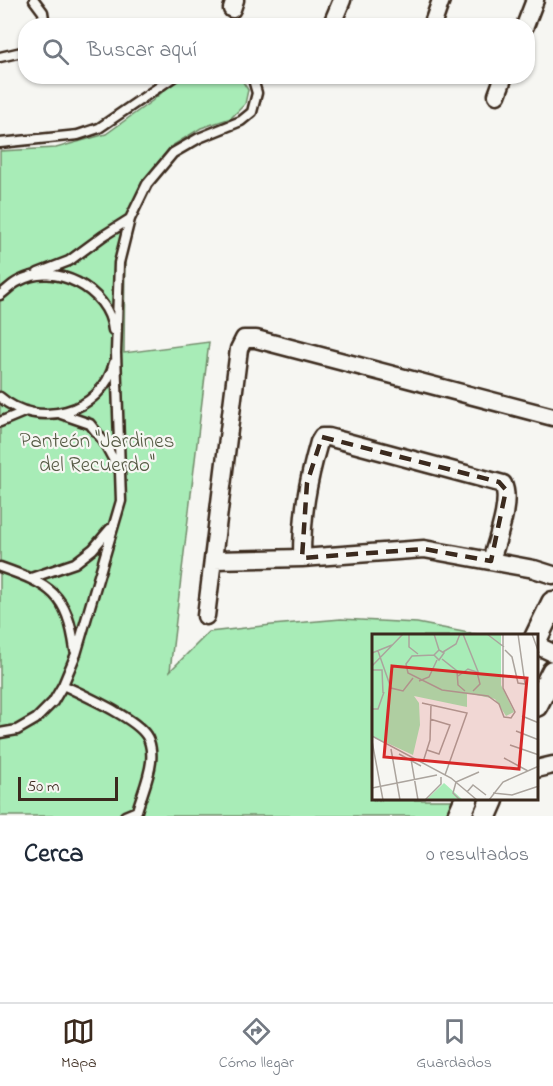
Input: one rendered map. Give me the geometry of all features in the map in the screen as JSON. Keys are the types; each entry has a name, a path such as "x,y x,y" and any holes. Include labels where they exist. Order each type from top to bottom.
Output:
{"main road":[{"path":"538,636 553,603"},
{"path":"538,703 553,672"},
{"path":"459,816 466,801"},
{"path":"485,816 492,801"}],"street":[{"path":"334,18 342,0"},
{"path":"435,18 441,0"},
{"path":"528,18 535,0"},
{"path":"497,95 501,84"},
{"path":"206,616 239,350 244,339 256,339 553,417"},
{"path":"302,558 302,524 307,483 319,442 322,437 328,437 503,484 506,490 503,517 491,561"},
{"path":"214,560 302,558 424,549 534,569 553,575"},
{"path":"538,646 553,653"},
{"path":"538,770 553,765"}],"lane":[{"path":"34,0 43,12 44,18"},
{"path":"0,57 18,53"},
{"path":"0,142 78,135 99,128 164,84"},
{"path":"0,733 17,730 36,718 53,702 63,685 76,654 121,501 116,353 119,263 130,219 147,184 173,153 200,138 241,122 252,112 256,93 254,84"},
{"path":"0,287 69,261 102,236 130,219"},
{"path":"0,296 20,280 43,275 62,276 81,284 105,306 112,322 116,353 112,369 103,387 82,405 61,414"},
{"path":"0,397 24,412 61,414 90,424 104,442 121,473"},
{"path":"0,422 24,412"},
{"path":"31,578 75,563 93,549 114,524"},
{"path":"0,567 31,578 50,588 71,623 76,654"},
{"path":"63,685 93,699 137,725 146,735 150,744 151,762 138,814 125,816"}],"highlighted area":[{"path":"322,437 499,482 506,490 491,561 424,549 302,558 307,483"}],"green space":[{"name":"Panteón \"Jardines del Recuerdo\"","path":"172,84 244,84 248,90 245,104 231,118 201,128 170,147 145,180 125,256 124,353 209,342 170,671 209,632 341,619 417,623 474,634 372,634 372,801 463,801 456,816 0,816 0,151 56,148 106,134"}]}
